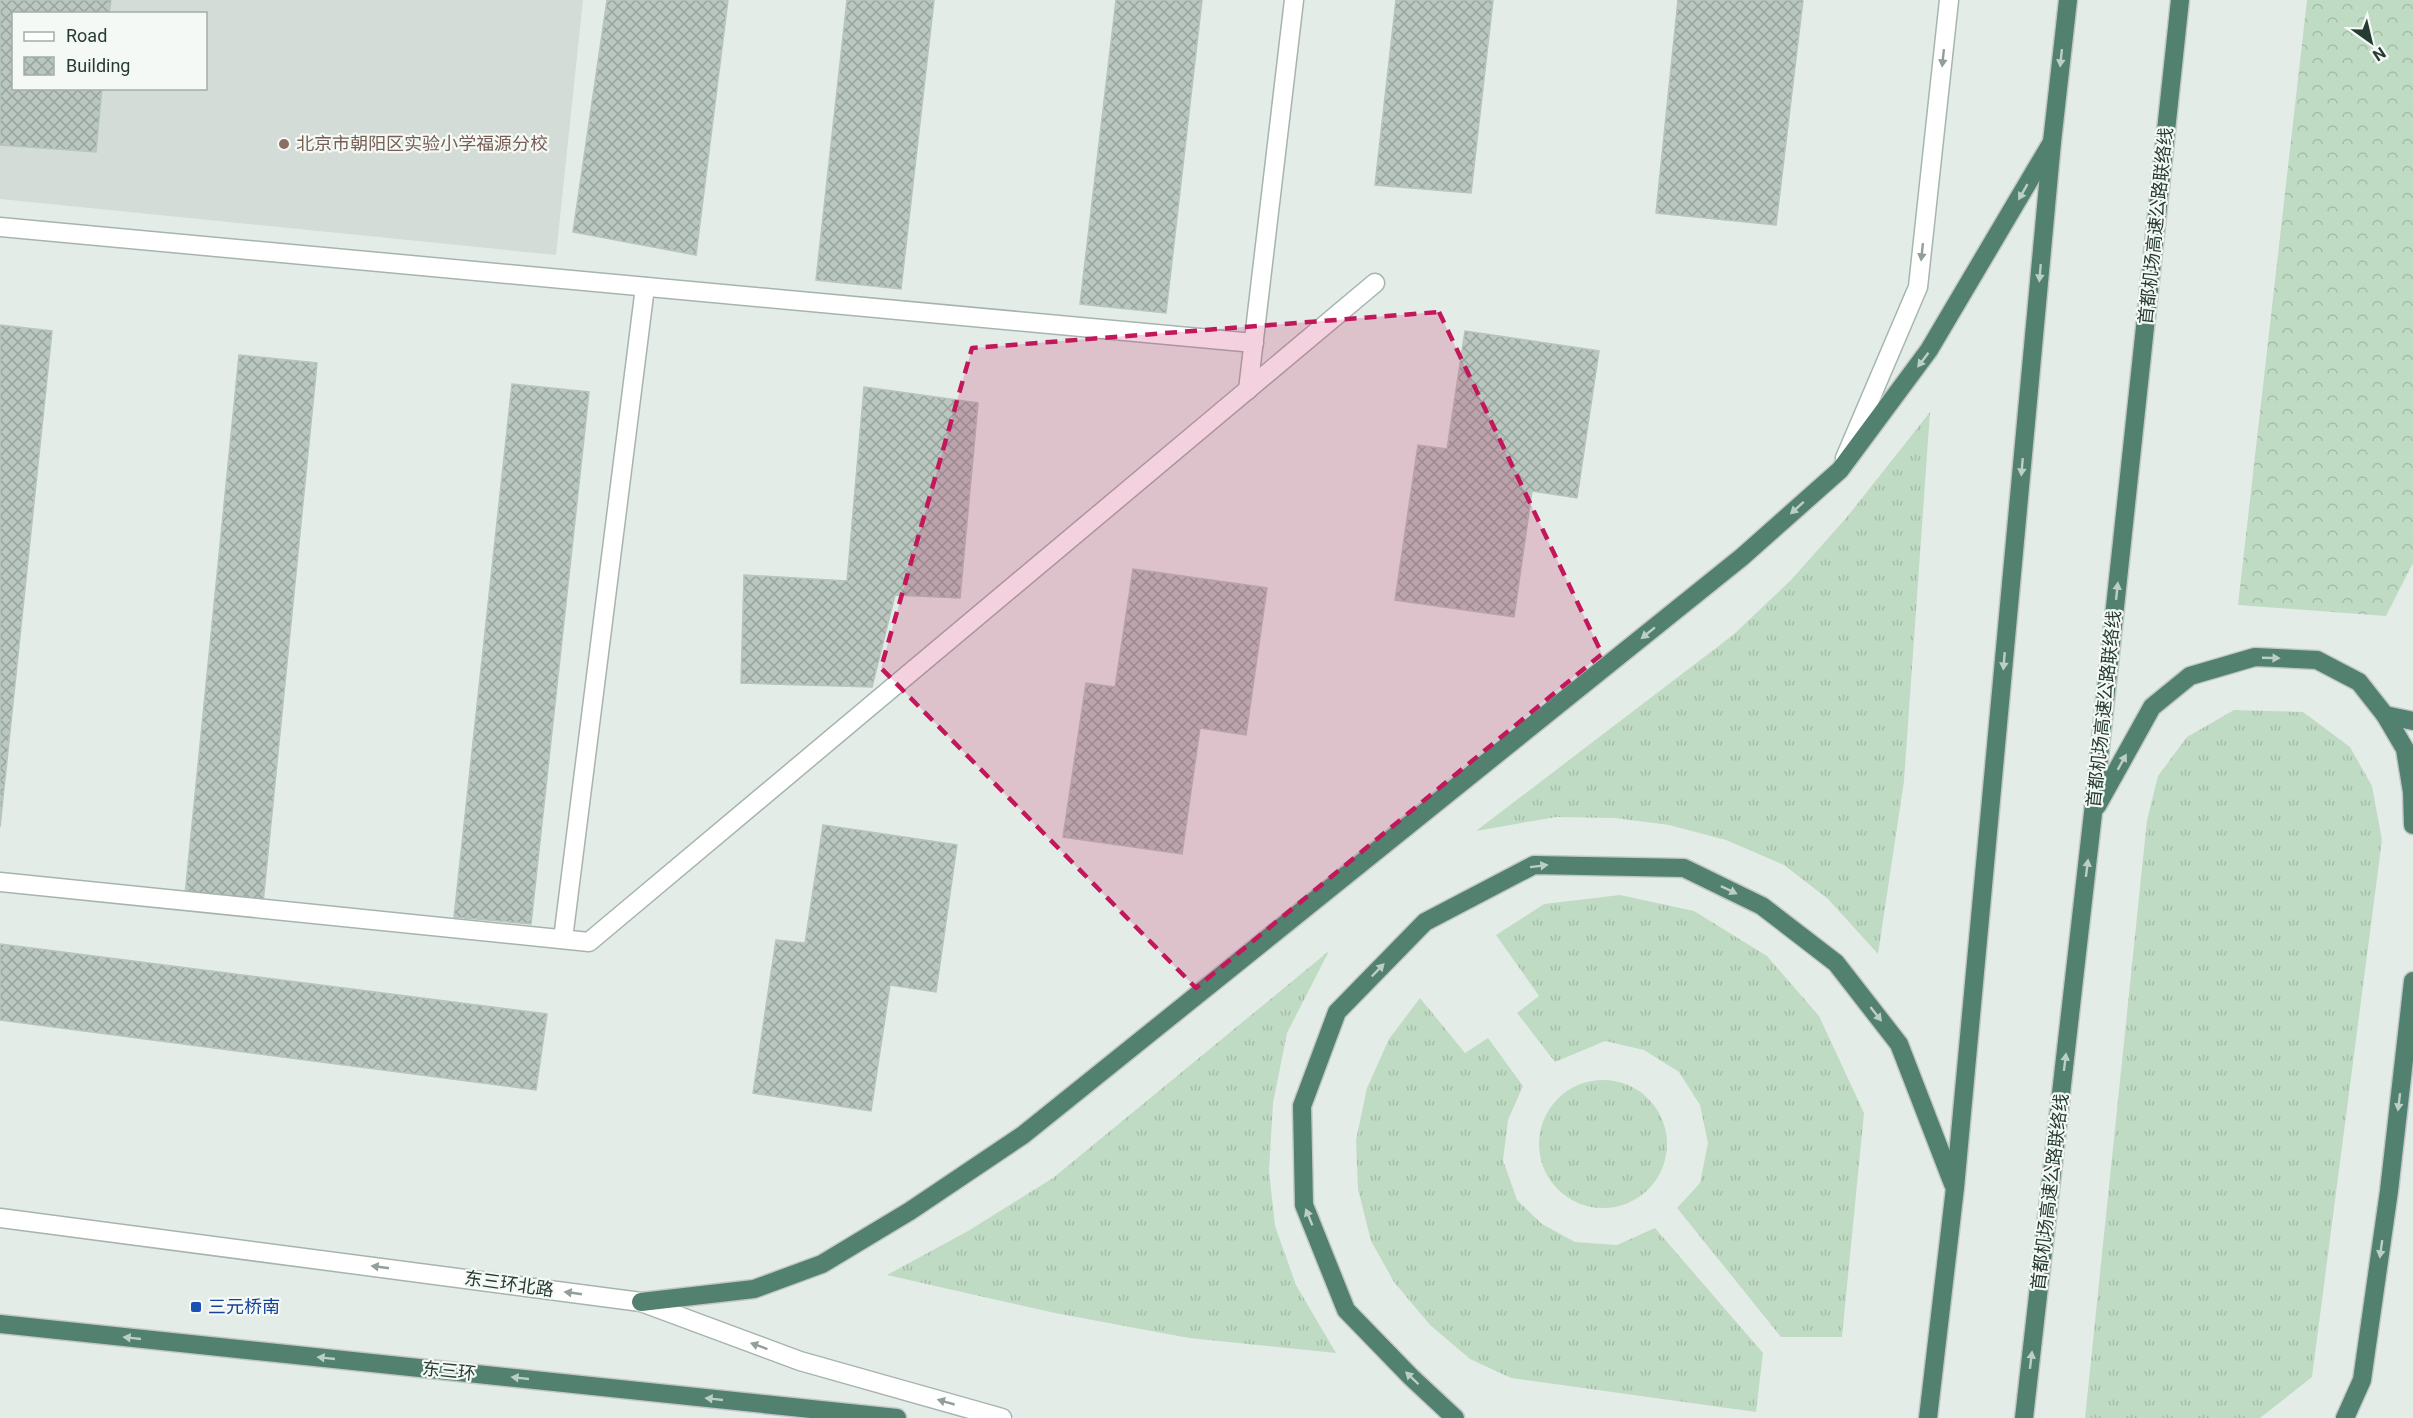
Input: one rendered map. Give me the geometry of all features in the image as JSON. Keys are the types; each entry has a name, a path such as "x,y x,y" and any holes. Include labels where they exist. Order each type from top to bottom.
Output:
{"highway":[{"path":"1928,1418 1955,1188 2052,142 2068,0"},
{"name":"首都机场高速公路联络线","path":"2024,1418 2093,813 2180,0"},
{"path":"641,1302 754,1289 822,1264 910,1211 1023,1135 1742,558 1840,470 1929,350 2052,142"},
{"path":"2093,813 2151,707 2190,676 2255,657 2317,660 2359,682 2385,715 2405,749 2412,792 2413,825"},
{"path":"2385,715 2413,721"},
{"path":"1455,1418 1411,1377 1346,1310 1304,1205 1302,1106 1337,1012 1425,922 1534,865 1684,868 1762,906 1836,963 1899,1044 1955,1188"},
{"path":"2346,1418 2362,1380 2389,1191 2413,981"},
{"name":"东三环","path":"0,1324 897,1418"}],"street":[{"path":"1248,390 1294,0"},
{"path":"1840,470 1918,287 1949,0"},
{"path":"0,227 1254,343"},
{"path":"0,882 589,942 1375,283"},
{"path":"563,939 645,287"},
{"name":"东三环北路","path":"0,1218 641,1302 800,1361 1002,1418"}],"highlighted area":[{"path":"1439,312 1602,654 1196,988 881,668 972,348"}],"shaded area":[{"name":"北京市朝阳区实验小学福源分校","path":"0,0 583,0 556,255 0,199"}],"green space":[{"path":"2307,0 2413,0 2413,563 2386,616 2238,605"},
{"path":"1930,412 1904,781 1878,954 1828,899 1784,865 1726,840 1669,825 1615,818 1556,817 1476,831 1733,635 1791,580 1847,517"},
{"path":"2234,710 2303,712 2350,747 2372,786 2382,840 2312,1377 2260,1418 2085,1418 2147,820 2158,776 2187,737"},
{"path":"1620,895 1694,911 1767,956 1819,1016 1864,1113 1842,1337 1781,1337 1677,1208 1700,1183 1708,1143 1700,1105 1679,1072 1644,1050 1605,1041 1555,1062 1517,1013 1539,996 1496,935 1544,904"},
{"path":"1329,951 1287,1033 1273,1103 1269,1171 1275,1226 1296,1285 1336,1353 1189,1338 1055,1313 887,1275 968,1231 1053,1178"},
{"path":"1420,998 1465,1053 1488,1038 1523,1086 1508,1120 1503,1160 1517,1200 1542,1224 1575,1242 1617,1245 1655,1228 1763,1353 1756,1412 1511,1378 1470,1359 1430,1325 1394,1282 1371,1241 1358,1189 1356,1140 1367,1088 1389,1039"},
{"path":"1603,1080 1627,1085 1648,1099 1662,1120 1667,1144 1662,1168 1648,1189 1627,1203 1603,1208 1579,1203 1558,1189 1544,1168 1539,1144 1544,1120 1558,1099 1579,1085"}],"building":[{"path":"0,0 111,0 109,12 12,12 12,90 102,90 96,152 0,145"},
{"path":"607,0 728,0 696,255 573,232"},
{"path":"847,0 934,0 901,289 816,280"},
{"path":"1116,0 1202,0 1166,313 1080,304"},
{"path":"1396,0 1493,0 1471,193 1375,185"},
{"path":"1678,0 1803,0 1776,225 1656,213"},
{"path":"0,325 52,331 0,827"},
{"path":"1465,331 1599,351 1577,498 1532,491 1514,617 1395,600 1418,445 1447,449"},
{"path":"239,355 317,363 263,903 185,895"},
{"path":"512,384 589,392 531,924 454,917"},
{"path":"864,387 978,403 960,598 895,595 872,687 741,683 744,575 847,581"},
{"path":"1133,569 1267,588 1246,735 1200,728 1182,854 1063,837 1086,683 1115,687"},
{"path":"823,825 957,845 936,992 890,985 871,1111 753,1093 776,940 805,943"},
{"path":"0,944 547,1014 536,1090 0,1020"}],"place":[{"name":"北京市朝阳区实验小学福源分校","path":"284,144"},
{"name":"三元桥南","path":"196,1307"}]}
